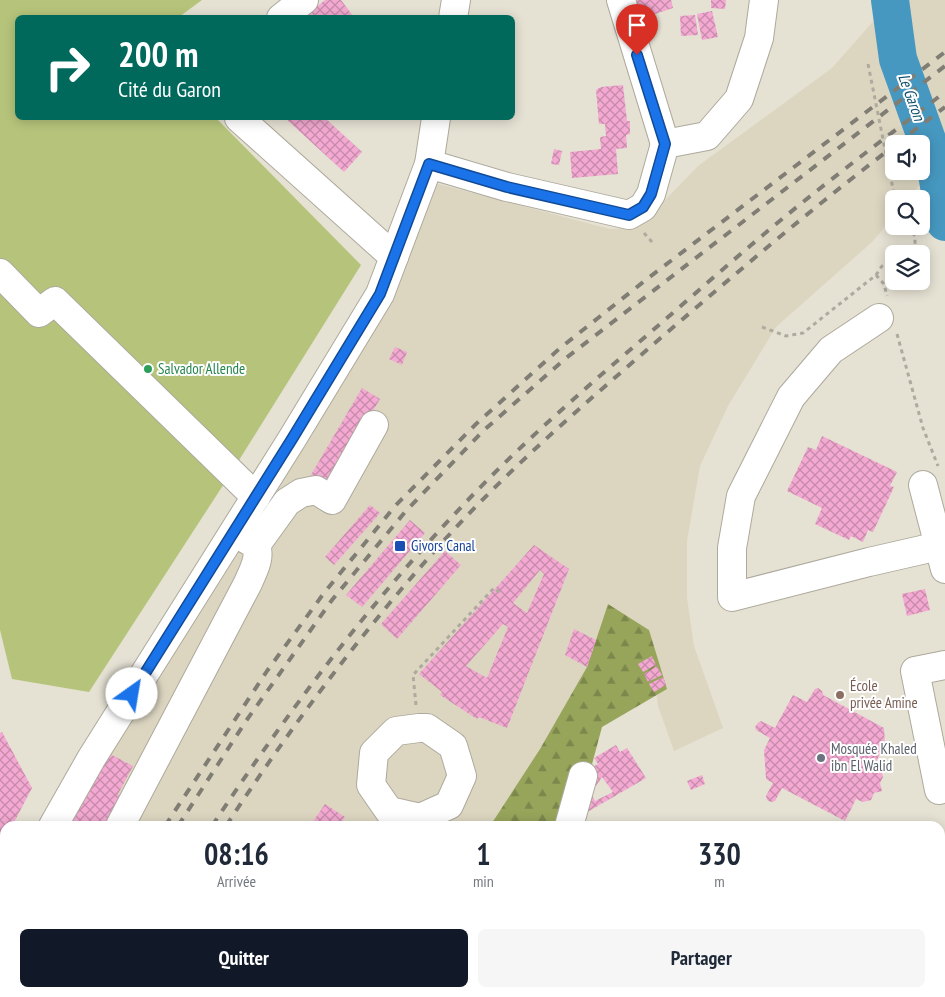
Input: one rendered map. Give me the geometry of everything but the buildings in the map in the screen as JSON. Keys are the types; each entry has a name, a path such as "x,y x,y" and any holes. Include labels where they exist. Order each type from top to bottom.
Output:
{"street":[{"path":"285,15 304,0"},
{"path":"454,15 456,0"},
{"path":"429,164 507,187 629,215 643,207 651,194 665,144 621,0"},
{"path":"665,144 707,136 739,99 759,38 764,0"},
{"path":"241,120 394,257"},
{"path":"245,538 256,497 380,294 429,164 436,120"},
{"path":"0,273 39,312 55,302 256,497"},
{"path":"888,318 831,350 791,397 741,496 732,548 732,597 869,562 942,558 923,485"},
{"path":"56,821 91,759 245,538 287,502 301,493 316,490 332,500 374,425"},
{"path":"123,821 248,583 257,560 258,550 245,538"},
{"path":"939,790 915,671 945,665"},
{"path":"427,728 453,746 462,776 449,805 420,818 384,819 371,785 374,754 396,731 427,728"},
{"path":"570,821 583,776"}],"path":[{"path":"868,64 893,190"},
{"path":"762,327 786,336 803,333 876,276 885,264"},
{"path":"876,276 884,284 888,318 922,428 942,476 923,485"},
{"path":"419,728 413,675 494,588 502,594"}],"shaded area":[{"path":"892,0 945,0 945,156 940,159 930,172 930,135 885,135 885,180 923,180 915,190 885,190 885,227 872,242 776,327 728,406 700,466 687,541 687,598 694,646 723,728 674,751 658,706 649,630 608,604 587,667 540,749 493,821 57,821 154,680 427,181 610,229 639,227 698,166 832,68"}],"green space":[{"name":"Salvador Allende","path":"0,0 202,0 182,15 15,15 15,120 218,120 361,265 231,473 89,692 12,679 0,630"},
{"path":"608,604 649,630 667,689 602,727 591,768 564,821 493,821 540,749 587,667"}],"waterway":[{"name":"Le Garon","path":"890,0 898,59 935,162 945,222"}],"railway":[{"path":"168,821 267,671 324,593 396,505 476,424 559,349 647,279 945,52"},
{"path":"181,821 246,721 332,600 405,512 483,431 566,358 945,66"},
{"path":"215,821 270,741 364,617 432,539 489,478 581,392 785,216 945,92"},
{"path":"908,135 945,107"},
{"path":"229,821 275,753 354,647 410,579 490,492 572,416 685,317 803,218 885,153"}],"place":[{"name":"Salvador Allende","path":"148,369"},
{"name":"Givors Canal","path":"400,546"},
{"name":"École privée Amine","path":"840,695"},
{"name":"Mosquée Khaled ibn El Walid","path":"821,758"}],"route":[{"path":"132,694 292,439 380,294 429,164 507,187 629,215 643,207 651,194 665,144 637,55"}]}
